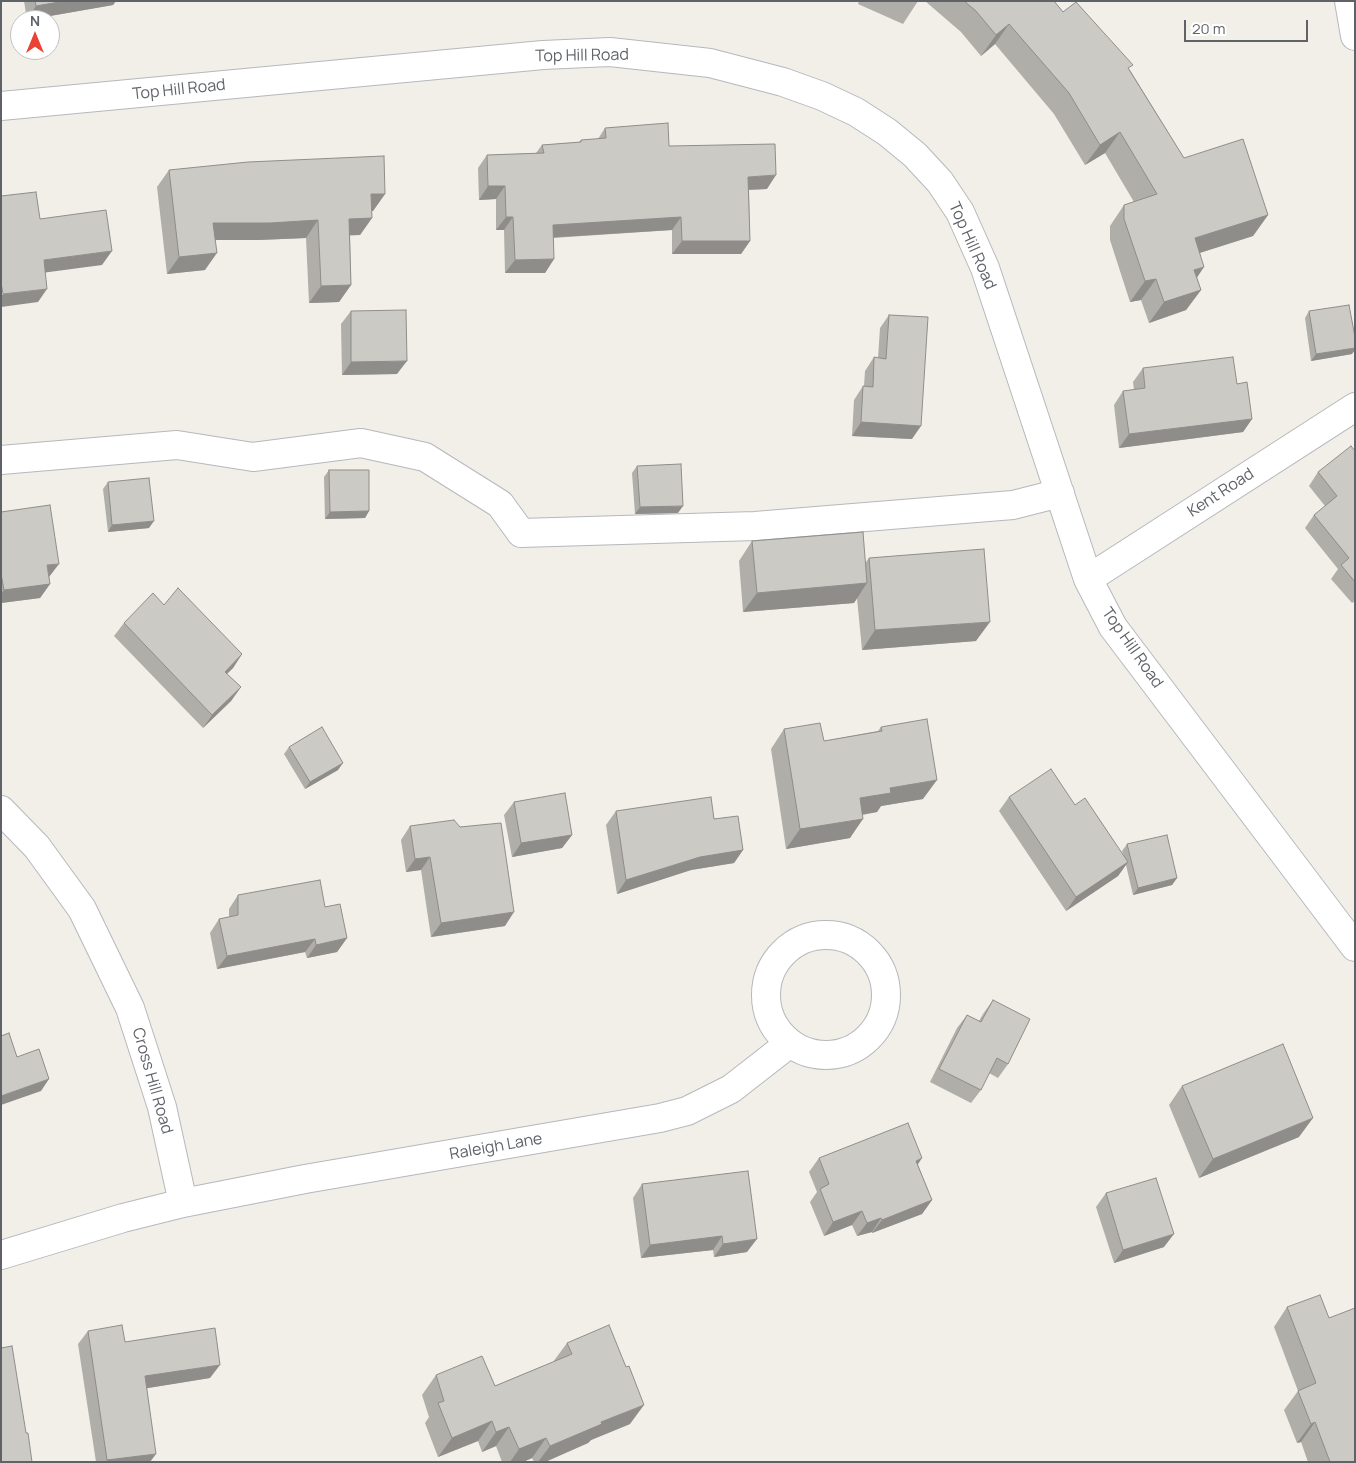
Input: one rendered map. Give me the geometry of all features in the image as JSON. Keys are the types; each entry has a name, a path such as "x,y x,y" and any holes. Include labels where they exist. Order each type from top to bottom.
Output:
{"street":[{"path":"1349,1 1355,36"},
{"name":"Top Hill Road","path":"1,106 543,55 610,52 710,63 782,82 822,96 856,112 887,132 915,155 940,182 960,212 985,268 1088,579 1113,627 1355,947"},
{"name":"Kent Road","path":"1088,579 1355,407"},
{"path":"1,460 178,444 253,457 361,443 425,457 500,504 521,533 755,526 1013,505 1060,493"},
{"name":"Cross Hill Road","path":"1,810 37,847 82,908 130,1008 162,1106 184,1203"},
{"path":"821,935 842,937 861,946 876,960 884,977 887,996 883,1015 875,1032 861,1045 844,1053 825,1056 806,1052 790,1043 775,1028 767,1009 766,988 771,968 784,952 801,940 821,935"},
{"name":"Raleigh Lane","path":"184,1203 305,1179 660,1118 686,1111 731,1089 790,1043"},
{"path":"1,1255 123,1218 184,1203"}],"building":[{"path":"35,1 65,1 36,6"},
{"path":"964,1 1054,1 1063,12 1076,2 1133,65 1128,68 1184,158 1243,139 1268,215 1195,238 1204,267 1194,270 1201,290 1164,302 1156,279 1145,281 1124,219 1124,205 1157,194 1120,132 1100,145 1069,93 1009,24 996,35 976,11"},
{"path":"668,123 669,146 775,144 776,175 748,177 750,241 682,241 681,217 553,225 554,259 515,260 513,217 506,217 505,186 488,186 487,155 544,153 542,145 606,138 605,128"},
{"path":"384,156 385,194 371,194 372,218 349,219 351,285 321,286 318,220 270,223 213,223 217,253 179,257 169,170 248,162"},
{"path":"36,192 40,219 106,210 112,251 44,260 47,289 3,294 1,283 1,196"},
{"path":"1349,305 1355,337 1355,348 1316,354 1309,311"},
{"path":"406,310 407,361 351,362 351,311"},
{"path":"889,315 928,317 921,426 861,422 863,386 873,387 874,357 886,359"},
{"path":"1233,357 1237,384 1247,382 1252,419 1129,434 1123,391 1145,388 1143,368"},
{"path":"1351,446 1355,451 1355,582 1341,565 1349,558 1314,515 1337,496 1318,472"},
{"path":"681,464 683,506 640,507 637,466"},
{"path":"329,470 369,470 369,511 330,512"},
{"path":"149,478 154,521 112,525 108,482"},
{"path":"50,505 59,564 47,565 50,584 4,590 1,574 1,512"},
{"path":"863,532 867,583 757,593 752,541"},
{"path":"984,549 990,622 875,630 869,558"},
{"path":"178,588 242,654 225,672 241,687 212,715 124,623 153,593 164,605"},
{"path":"927,719 937,780 890,788 891,793 860,798 863,819 800,829 784,729 820,723 824,741 882,731 881,727"},
{"path":"322,727 343,763 310,782 289,747"},
{"path":"1051,769 1075,805 1085,798 1128,862 1076,897 1009,797"},
{"path":"565,793 572,835 521,843 514,802"},
{"path":"711,797 714,819 738,816 743,850 700,857 626,880 616,811"},
{"path":"454,820 460,827 501,823 514,912 441,923 430,857 415,859 410,826"},
{"path":"1167,835 1177,878 1138,888 1127,844"},
{"path":"320,880 325,907 340,904 347,938 316,945 315,939 227,956 219,919 238,915 238,895"},
{"path":"993,1000 1030,1019 1008,1064 997,1058 981,1090 939,1069 967,1015 981,1022"},
{"path":"9,1033 17,1057 39,1049 49,1079 1,1096 1,1036"},
{"path":"1283,1044 1313,1118 1213,1159 1182,1086"},
{"path":"908,1123 922,1158 916,1161 932,1200 882,1220 881,1218 867,1223 862,1211 833,1222 820,1189 829,1184 819,1158"},
{"path":"748,1171 757,1239 723,1244 722,1236 650,1245 642,1184"},
{"path":"1156,1178 1174,1234 1123,1250 1106,1193"},
{"path":"1320,1295 1329,1318 1355,1308 1355,1462 1330,1462 1315,1422 1311,1424 1298,1391 1316,1383 1287,1307"},
{"path":"122,1325 125,1342 215,1328 220,1365 145,1376 156,1454 107,1460 88,1331"},
{"path":"609,1325 626,1367 629,1366 644,1405 601,1422 602,1424 550,1446 546,1438 519,1449 509,1427 496,1432 492,1421 452,1438 438,1403 444,1401 436,1375 482,1356 495,1386 572,1354 567,1343"},
{"path":"12,1346 32,1462 1,1462 1,1348"}]}
